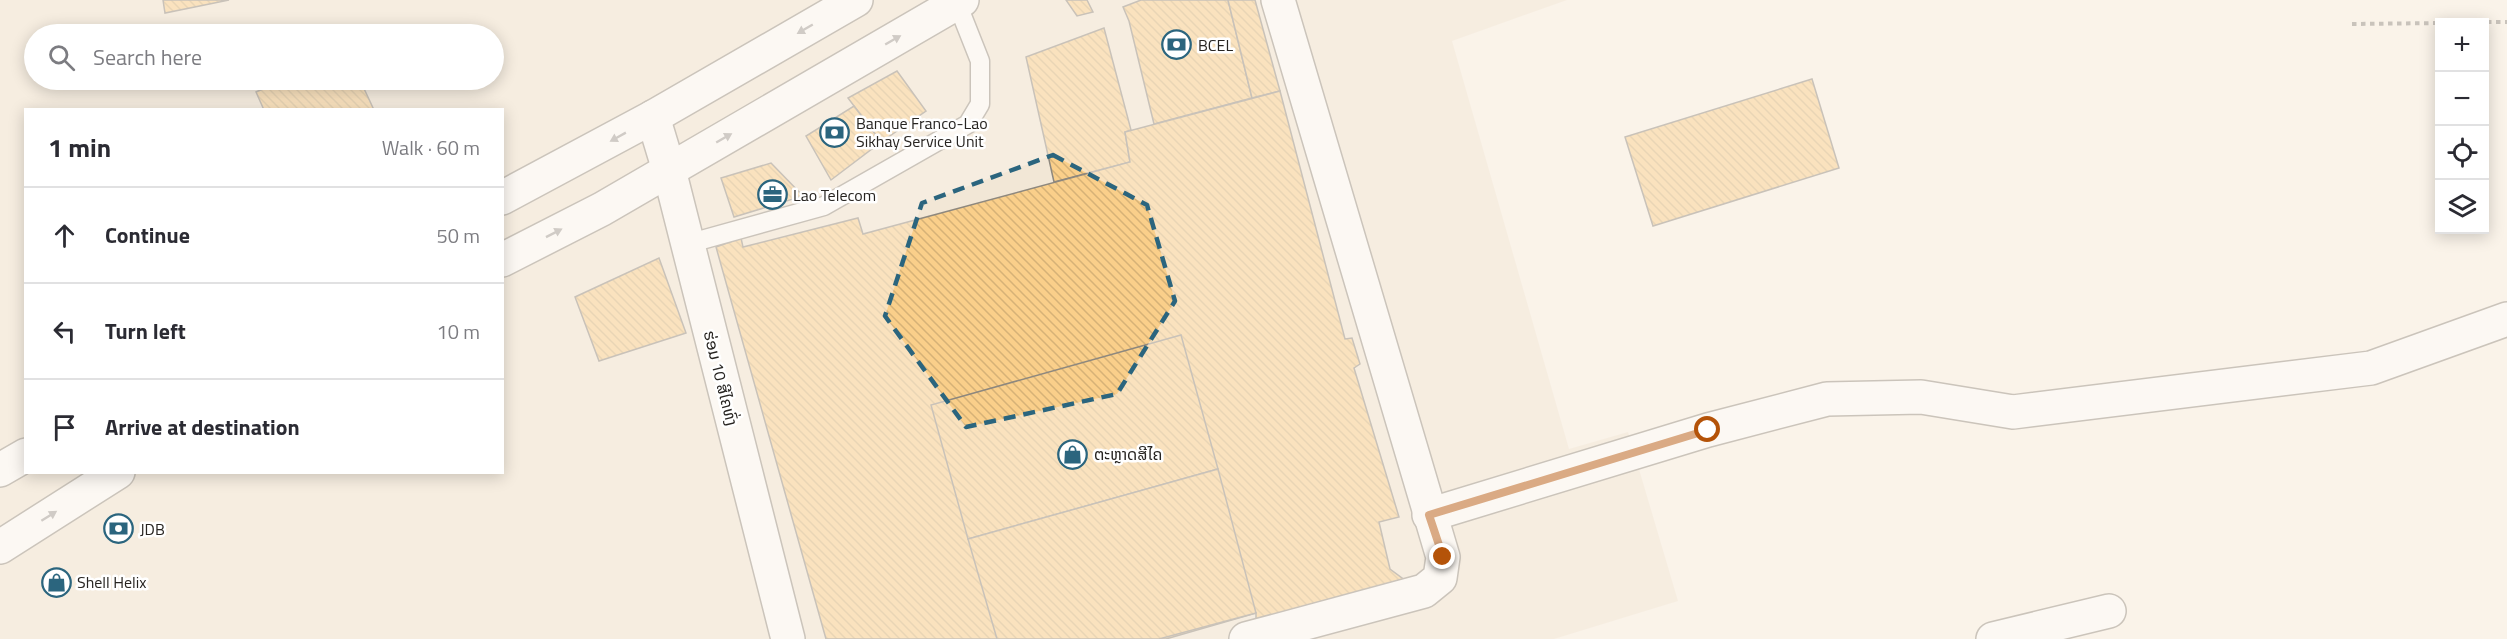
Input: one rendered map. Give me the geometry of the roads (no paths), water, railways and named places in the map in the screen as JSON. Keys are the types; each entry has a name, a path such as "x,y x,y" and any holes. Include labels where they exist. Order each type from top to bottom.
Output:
{"main road":[{"path":"504,197 653,117 856,0"},
{"path":"1246,639 1424,591 1440,578 1443,557 1278,0"},
{"path":"504,259 602,208 959,2"},
{"name":"ຮ່ອມ 10 ສີໄຄທົ່ງ","path":"653,117 669,170 788,639"},
{"path":"1429,515 1708,430 1827,399 1921,397 2013,412 2371,368 2507,319"},
{"path":"0,470 24,456"},
{"path":"0,547 115,474"},
{"path":"1994,639 2109,611"}],"lane":[{"path":"687,244 824,206 968,124 980,104 980,61 959,2"}],"place":[{"name":"BCEL","path":"1177,45"},
{"name":"Banque Franco-Lao Sikhay Service Unit","path":"835,132"},
{"name":"Lao Telecom","path":"772,195"},
{"name":"ຕະຫຼາດສີໄຄ","path":"1073,454"},
{"name":"JDB","path":"119,529"},
{"name":"Shell Helix","path":"56,582"}]}
